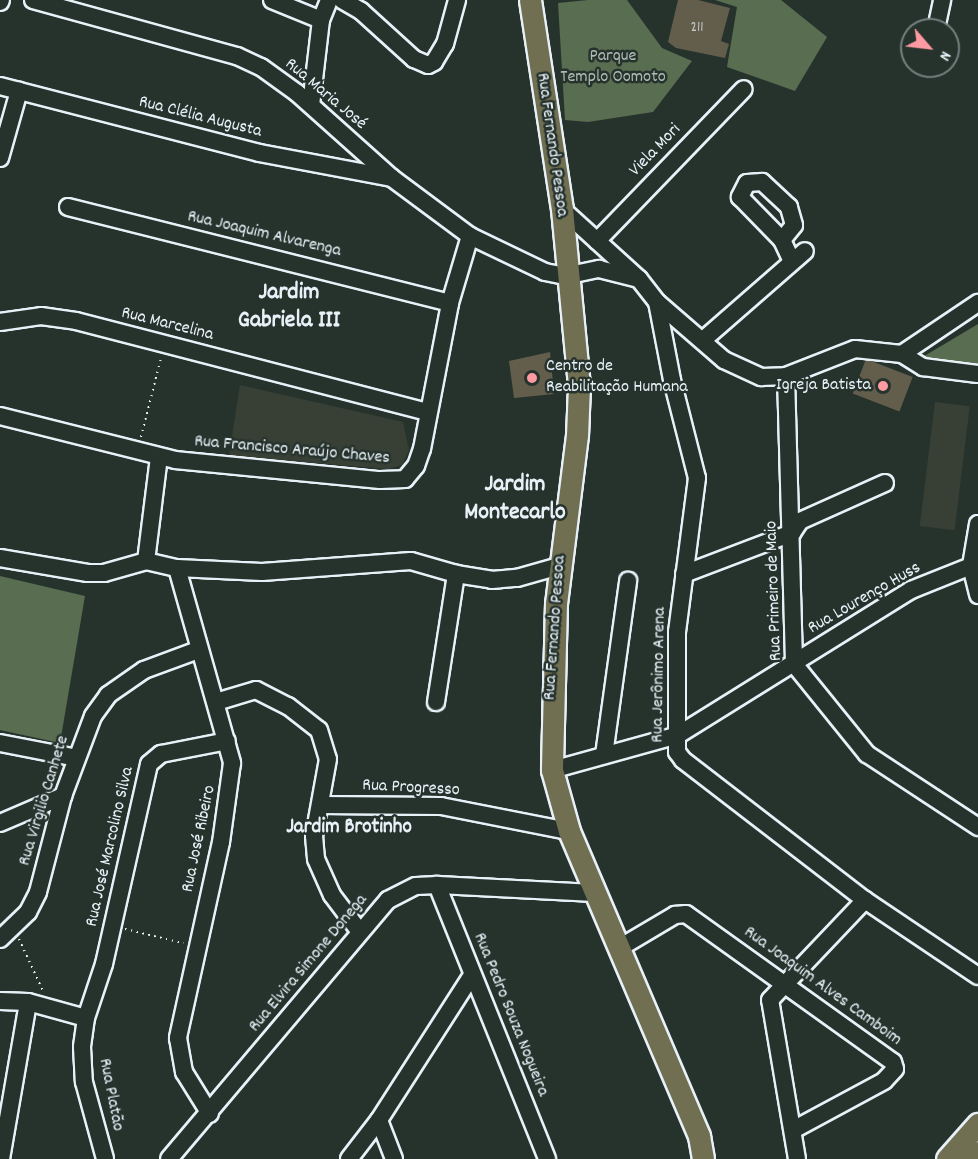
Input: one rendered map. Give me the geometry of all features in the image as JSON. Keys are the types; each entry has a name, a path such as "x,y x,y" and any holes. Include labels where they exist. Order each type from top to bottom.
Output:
{"main road":[{"name":"Rua Fernando Pessoa","path":"530,0 562,209 565,276 579,386 577,435 559,566 550,717 552,770 569,831 621,946 699,1136 703,1159"},
{"path":"947,1159 978,1124"},
{"path":"971,1159 978,1152"}],"street":[{"name":"Rua Maria José","path":"33,0 237,56 261,67 312,105 392,178 470,236 504,255 565,276"},
{"path":"272,0 321,20"},
{"path":"312,105 321,20 329,0"},
{"path":"342,0 361,11 414,59 428,65 440,55 458,0"},
{"path":"938,18 942,0"},
{"name":"Rua Clélia Augusta","path":"0,86 293,161 392,178"},
{"name":"Viela Mori","path":"597,241 744,89"},
{"path":"0,158 19,92"},
{"name":"Rua Joaquim Alvarenga","path":"68,207 450,303"},
{"path":"562,209 639,279 657,302 747,374 776,379 855,349 902,354 924,367 978,374"},
{"name":"Rua Francisco Araújo Chaves","path":"0,417 159,457 233,467 405,479 416,466 422,449 427,412 450,303 470,236"},
{"path":"703,340 798,256 782,240"},
{"path":"565,276 599,269 639,279"},
{"name":"Rua Jerônimo Arena","path":"657,302 672,380 697,478 677,632 677,752 683,760 865,900 978,976"},
{"path":"902,354 978,303"},
{"name":"Rua Marcelina","path":"0,322 57,317 427,412"},
{"name":"Rua Primeiro de Maio","path":"786,376 794,664 867,754 978,827"},
{"path":"146,561 159,457"},
{"path":"684,574 792,533 800,521 885,483"},
{"path":"978,524 971,566 978,595"},
{"path":"0,558 88,573 104,573 146,561 177,568 262,572 411,561 456,574 505,579 559,566"},
{"name":"Rua Lourenço Huss","path":"552,770 678,735 910,591 971,566"},
{"name":"Rua José Ribeiro","path":"177,568 198,650 227,741 232,779 198,947 183,1007 179,1054 188,1081 210,1114"},
{"path":"436,702 456,574"},
{"path":"604,755 628,581"},
{"name":"Rua Virgilio Canhete","path":"0,939 14,928 38,892 63,796 93,716 108,695 144,670 198,650"},
{"path":"216,702 256,690 288,706 319,730 328,759 314,836 316,859 332,895 360,932"},
{"name":"Rua José Marcolino Silva","path":"86,1018 113,926 149,764 161,754 227,741"},
{"path":"0,743 77,758"},
{"path":"0,823 63,796"},
{"name":"Rua Progresso","path":"321,805 441,806 569,831"},
{"name":"Rua Elvira Simone Donega","path":"169,1159 210,1114 388,900 416,886 437,885 596,893"},
{"name":"Rua Pedro Souza Nogueira","path":"437,885 547,1159"},
{"path":"797,1159 795,1129 770,1000 865,900"},
{"name":"Rua Joaquim Alves Camboim","path":"621,946 675,915 686,914 894,1062 895,1069 884,1081 795,1129"},
{"path":"349,1159 379,1120 472,975"},
{"path":"0,1001 28,1002 86,1018"},
{"path":"1,1159 28,1002"},
{"name":"Rua Platão","path":"86,1018 82,1047 84,1082 105,1159"},
{"path":"379,1120 394,1159"}],"path":[{"path":"138,452 164,344"},
{"path":"113,926 198,947"},
{"path":"14,928 49,1007"}],"shaded area":[{"path":"240,385 403,422 409,450 402,465 388,469 229,456"},
{"path":"935,402 970,406 955,530 920,526"}],"green space":[{"name":"Parque Templo Oomoto","path":"627,0 662,48 692,61 653,112 588,122 565,120 558,3"},
{"path":"715,0 781,0 827,37 795,91 727,67 737,7"},
{"path":"978,324 978,365 959,369 921,358"},
{"path":"0,576 85,596 60,743 0,730"}],"building":[{"path":"678,0 698,0 730,8 721,41 729,44 725,58 676,48 668,42"},
{"name":"Centro de Reabilitação Humana","path":"550,352 554,394 514,398 509,361"},
{"name":"Igreja Batista","path":"866,359 913,377 899,411 853,394"}],"place":[{"name":"Centro de Reabilitação Humana","path":"532,378"},
{"name":"Igreja Batista","path":"883,386"}],"district":[{"name":"Jardim Gabriela III","path":"289,308"},
{"name":"Jardim Montecarlo","path":"515,500"},
{"name":"Jardim Brotinho","path":"349,828"}]}
